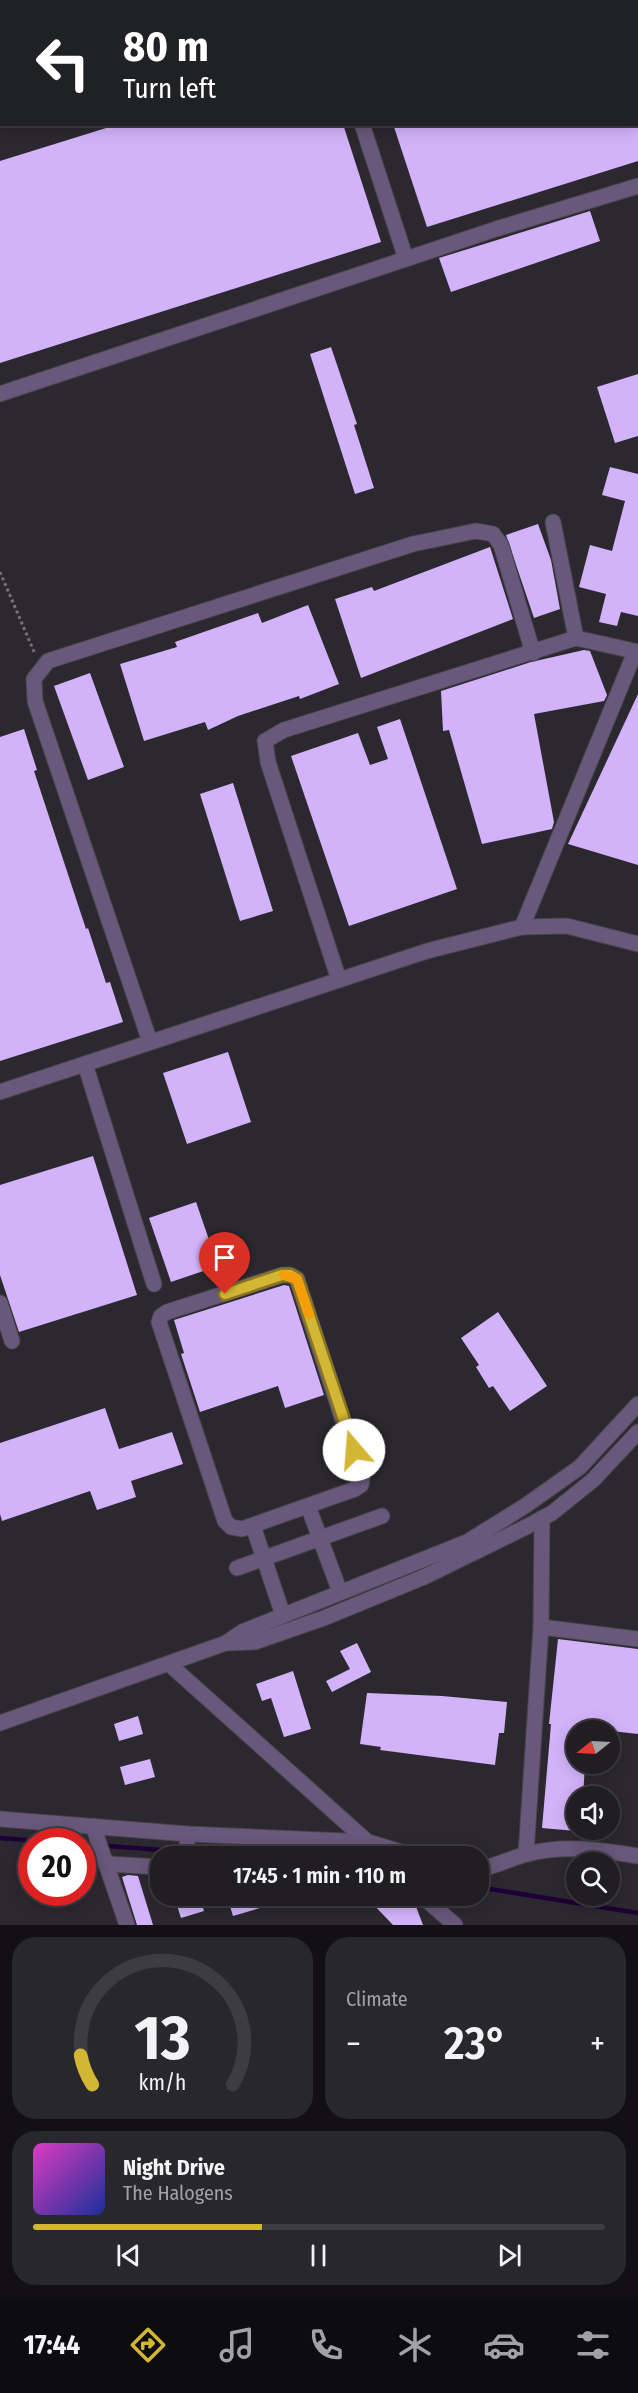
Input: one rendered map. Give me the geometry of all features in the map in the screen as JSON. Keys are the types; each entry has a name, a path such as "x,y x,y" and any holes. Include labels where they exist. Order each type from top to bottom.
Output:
{"street":[{"path":"363,126 406,259"},
{"path":"0,394 406,259 638,186"},
{"path":"553,522 576,638"},
{"path":"150,1042 35,701 34,679 48,661 413,544 476,531 493,534 501,545 533,652"},
{"path":"339,980 268,762 265,741 284,730 576,638 637,652 522,927"},
{"path":"0,1092 427,951 522,927 567,926 638,944"},
{"path":"85,1064 154,1284"},
{"path":"282,1275 290,1275 297,1279 362,1479 361,1485 355,1490 308,1506 242,1529 231,1527 225,1521 159,1322 161,1316 167,1312 282,1275"},
{"path":"0,1304 12,1341"},
{"path":"0,1723 226,1643 242,1632 466,1542 525,1506 580,1467 638,1404"},
{"path":"226,1643 255,1642 324,1618 424,1577 542,1518 593,1480 638,1432"},
{"path":"308,1506 340,1592"},
{"path":"237,1568 382,1516"},
{"path":"526,1854 541,1626 542,1518"},
{"path":"253,1526 283,1615"},
{"path":"541,1626 638,1639"},
{"path":"169,1664 372,1846"},
{"path":"0,1819 100,1845 150,1863"},
{"path":"100,1845 368,1842 381,1846"},
{"path":"100,1845 127,1925"},
{"path":"489,1868 526,1854 586,1848 638,1856"},
{"path":"433,1906 455,1925"}],"path":[{"path":"0,572 41,670"}],"building":[{"path":"113,126 344,126 381,242 0,363 0,161"},
{"path":"394,126 638,126 638,161 427,227"},
{"path":"590,211 600,241 451,292 439,258"},
{"path":"331,347 357,424 354,425 374,488 355,494 310,354"},
{"path":"638,374 638,436 615,443 597,387"},
{"path":"610,467 638,474 638,616 621,612 617,626 599,622 606,594 579,587 590,545 612,551 625,501 602,495"},
{"path":"538,524 551,560 560,609 534,618 506,535"},
{"path":"490,547 513,619 361,678 335,599 372,587 374,591"},
{"path":"308,605 339,684 300,699 299,696 238,716 208,730 205,722 144,741 120,664 177,647 175,642 258,613 262,623"},
{"path":"584,650 590,651 607,695 604,701 534,714 554,822 552,829 482,844 449,730 443,731 441,691 531,662"},
{"path":"90,673 124,767 88,780 54,686"},
{"path":"638,694 638,865 568,844"},
{"path":"400,719 457,889 349,926 291,756 358,733 370,765 388,759 377,727"},
{"path":"24,729 37,770 34,771 86,929 88,928 106,983 110,982 123,1022 0,1061 0,737"},
{"path":"233,783 273,911 240,921 200,794"},
{"path":"228,1052 251,1122 187,1144 163,1073"},
{"path":"93,1156 137,1295 19,1332 0,1275 0,1185"},
{"path":"196,1202 218,1266 171,1282 149,1218"},
{"path":"284,1285 289,1286 324,1395 285,1408 278,1386 200,1412 181,1354 184,1353 174,1320"},
{"path":"498,1312 547,1386 510,1411 493,1386 489,1388 476,1367 479,1365 461,1338"},
{"path":"105,1408 119,1449 172,1432 183,1464 131,1481 136,1497 97,1510 90,1491 2,1521 0,1514 0,1443"},
{"path":"558,1639 638,1649 638,1734 620,1732 620,1720 566,1720 566,1774 584,1774 584,1786 566,1786 566,1830 542,1828 551,1724 549,1724"},
{"path":"357,1643 371,1672 332,1692 326,1681 350,1669 340,1651"},
{"path":"293,1671 311,1729 284,1737 271,1698 262,1701 256,1684"},
{"path":"367,1693 442,1696 507,1702 504,1733 499,1733 495,1765 380,1750 381,1747 360,1744"},
{"path":"138,1716 143,1734 119,1741 114,1724"},
{"path":"150,1759 155,1777 125,1785 120,1767"},
{"path":"138,1876 153,1925 137,1925 122,1877"},
{"path":"177,1906 202,1906 204,1911 181,1918"},
{"path":"230,1906 267,1906 233,1916"},
{"path":"375,1906 416,1906 423,1925 393,1925"}],"waterway":[{"path":"0,1838 18,1839"},
{"path":"96,1845 150,1849"},
{"path":"489,1889 638,1913"}],"slow traffic":[{"path":"284,1275 297,1279 309,1314"}],"route":[{"path":"225,1294 282,1275 290,1275 297,1279 354,1450"}]}
